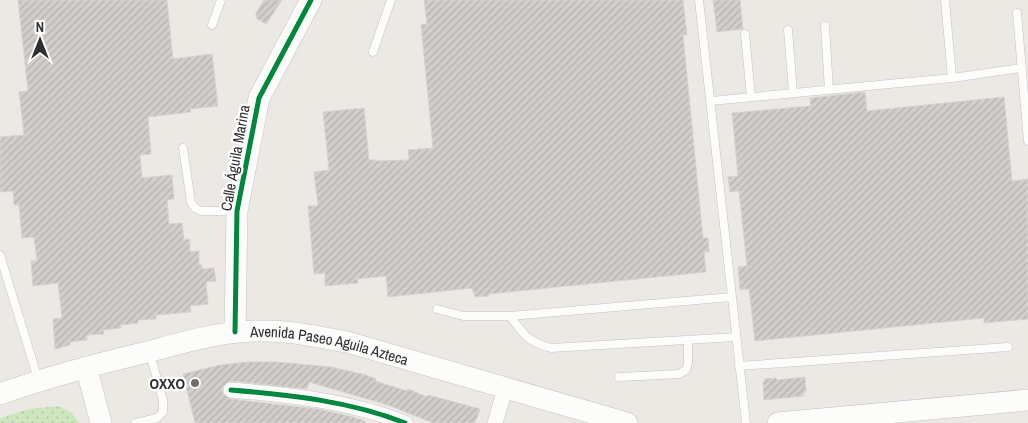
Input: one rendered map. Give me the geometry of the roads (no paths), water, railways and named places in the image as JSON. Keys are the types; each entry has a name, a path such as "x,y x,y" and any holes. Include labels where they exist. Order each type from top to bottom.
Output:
{"main road":[{"name":"Calle Águila Marina","path":"235,332 237,211 259,98 311,0"},
{"name":"Avenida Paseo Aguila Azteca","path":"0,394 39,380 211,335 261,331 305,334 347,342 627,423"},
{"path":"86,367 101,423"},
{"path":"778,423 1028,400"}],"street":[{"path":"495,423 505,388"},
{"path":"231,390 322,400 387,416 405,423"}],"lane":[{"path":"212,26 221,0"},
{"path":"373,52 391,0"},
{"path":"699,0 746,423"},
{"path":"945,0 952,78"},
{"path":"1017,14 1028,142"},
{"path":"825,26 829,90"},
{"path":"788,30 793,94"},
{"path":"745,34 751,97"},
{"path":"711,101 952,78 1022,68"},
{"path":"183,148 191,202 195,208 201,211 237,211"},
{"path":"0,255 39,380"},
{"path":"437,309 463,316 510,316 732,297"},
{"path":"510,316 523,335 536,344 550,348 736,337"},
{"path":"619,376 679,374 686,370 688,363 688,340"},
{"path":"739,366 1008,346"},
{"path":"136,423 157,418 163,412 163,400 150,351"}],"place":[{"name":"OXXO","path":"195,383"}]}
